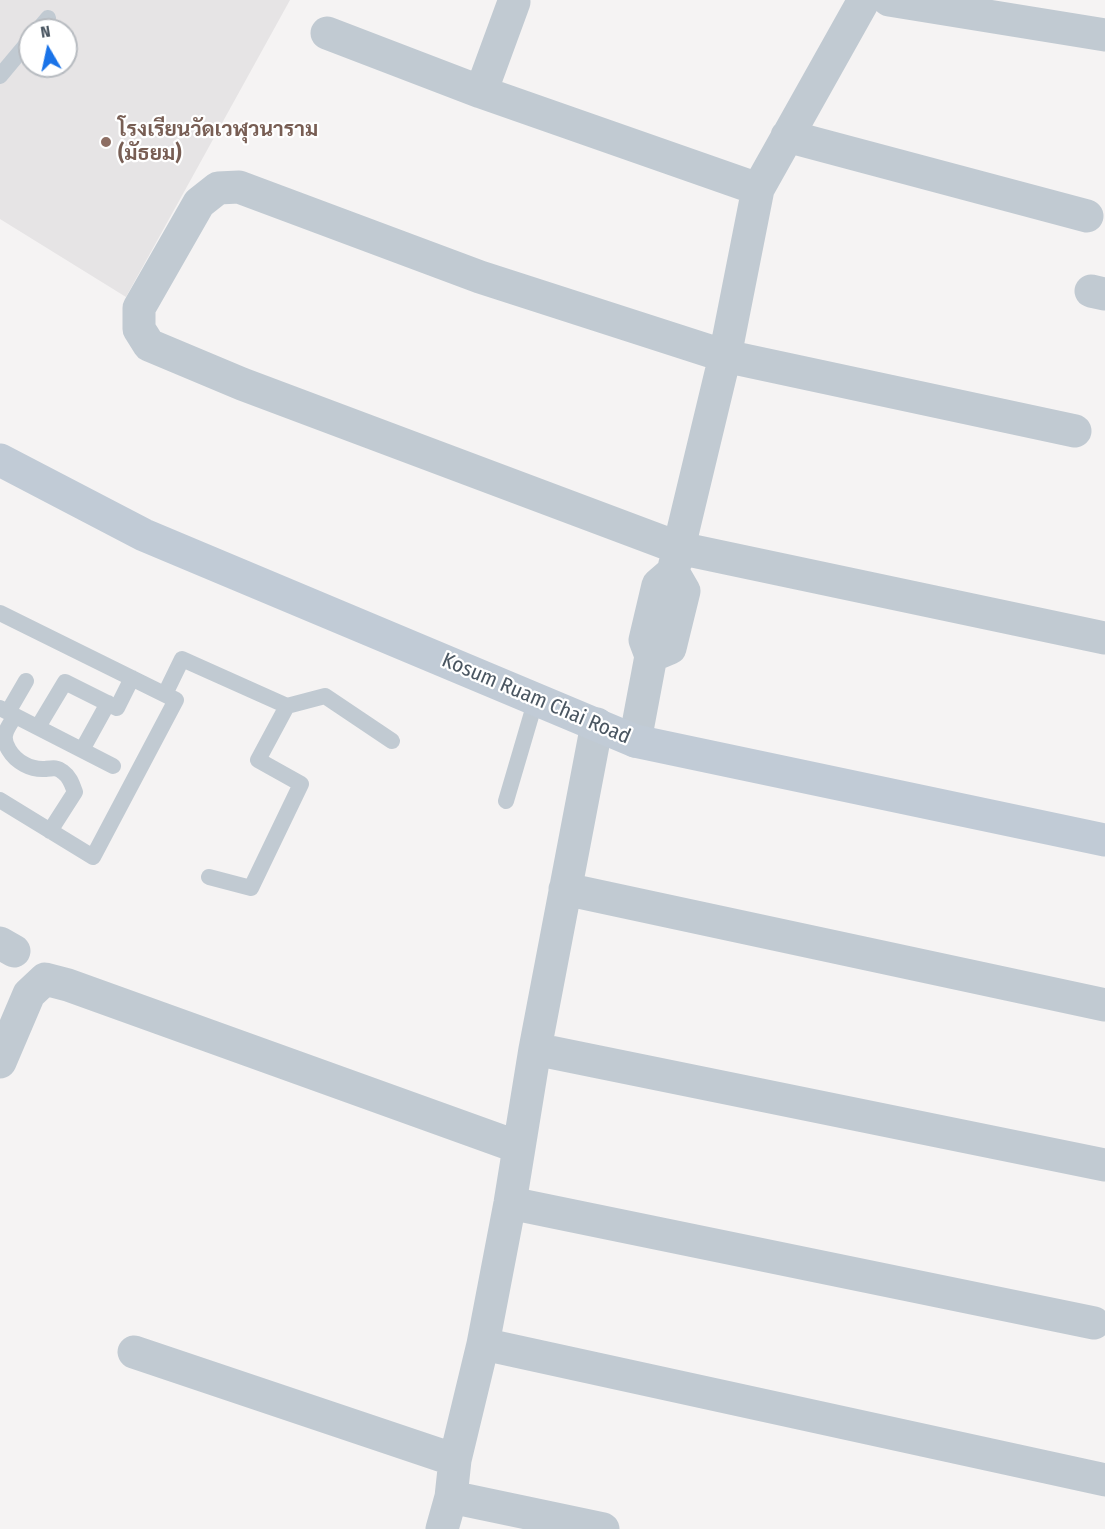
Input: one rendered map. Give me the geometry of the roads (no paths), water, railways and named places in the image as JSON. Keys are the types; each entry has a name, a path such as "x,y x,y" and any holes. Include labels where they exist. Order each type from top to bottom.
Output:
{"street":[{"path":"635,741 651,657 670,648 684,591 676,560 725,357 758,189 864,0"},
{"path":"889,0 1105,35"},
{"path":"481,92 514,2"},
{"path":"327,33 481,92 758,189"},
{"path":"787,136 1087,216"},
{"path":"1075,431 725,357 480,277 239,187 218,188 199,203 139,308 139,329 149,345 676,560 1105,638"},
{"name":"Kosum Ruam Chai Road","path":"0,460 144,535 635,741 1105,840"},
{"path":"442,1529 451,1497 455,1460 483,1344 510,1203 535,1049 597,724"},
{"path":"565,889 1105,1005"},
{"path":"0,1062 29,994 45,980 68,986 518,1147"},
{"path":"535,1049 1105,1165"},
{"path":"510,1203 1094,1323"},
{"path":"483,1344 1105,1478"},
{"path":"134,1352 455,1460"},
{"path":"451,1497 603,1529"}],"lane":[{"path":"0,76 18,54"},
{"path":"0,613 176,700 93,857 0,800"},
{"path":"165,694 182,659 287,706 325,696 392,741"},
{"path":"38,727 65,682 117,708 132,678"},
{"path":"26,681 8,712 4,742 18,762 43,769 54,767 63,771 71,780 75,792 50,831"},
{"path":"506,801 536,699"},
{"path":"82,750 108,703"},
{"path":"209,877 251,888 301,784 258,760 287,706"},
{"path":"8,712 113,766"}],"place":[{"name":"โรงเรียนวัดเวฬุวนาราม (มัธยม)","path":"106,142"}]}
